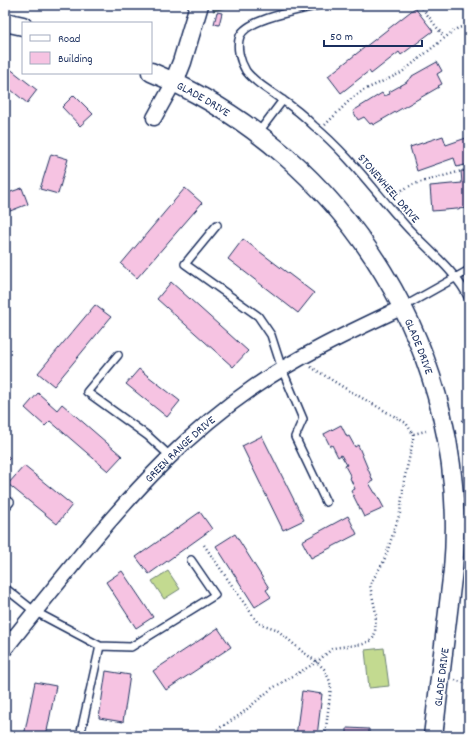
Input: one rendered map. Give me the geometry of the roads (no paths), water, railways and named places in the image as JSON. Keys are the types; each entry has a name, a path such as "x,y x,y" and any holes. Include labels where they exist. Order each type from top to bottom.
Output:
{"street":[{"path":"154,118 174,82 182,62 198,5"},
{"path":"5,22 22,26"},
{"name":"GLADE DRIVE","path":"152,72 174,82 227,111 258,133 296,165 337,208 373,257 403,307 423,354 441,412 462,518 454,553 452,585 433,736"},
{"name":"GREEN RANGE DRIVE","path":"5,649 34,611 149,476 218,413 252,388 282,369 333,341 403,307"}],"lane":[{"name":"STONEWHEEL DRIVE","path":"320,5 254,23 245,30 238,44 239,55 245,68 258,82 320,130 355,165 407,227 456,278 464,288 469,299"},
{"path":"258,133 283,100"},
{"path":"218,225 185,264 258,316 271,335 282,369 303,419 295,437 326,502"},
{"path":"403,307 469,270"},
{"path":"118,355 87,392 148,436 170,456"},
{"path":"5,508 10,502"},
{"path":"5,588 34,611 100,646 131,647 215,595 192,560"},
{"path":"80,736 100,646"}]}
